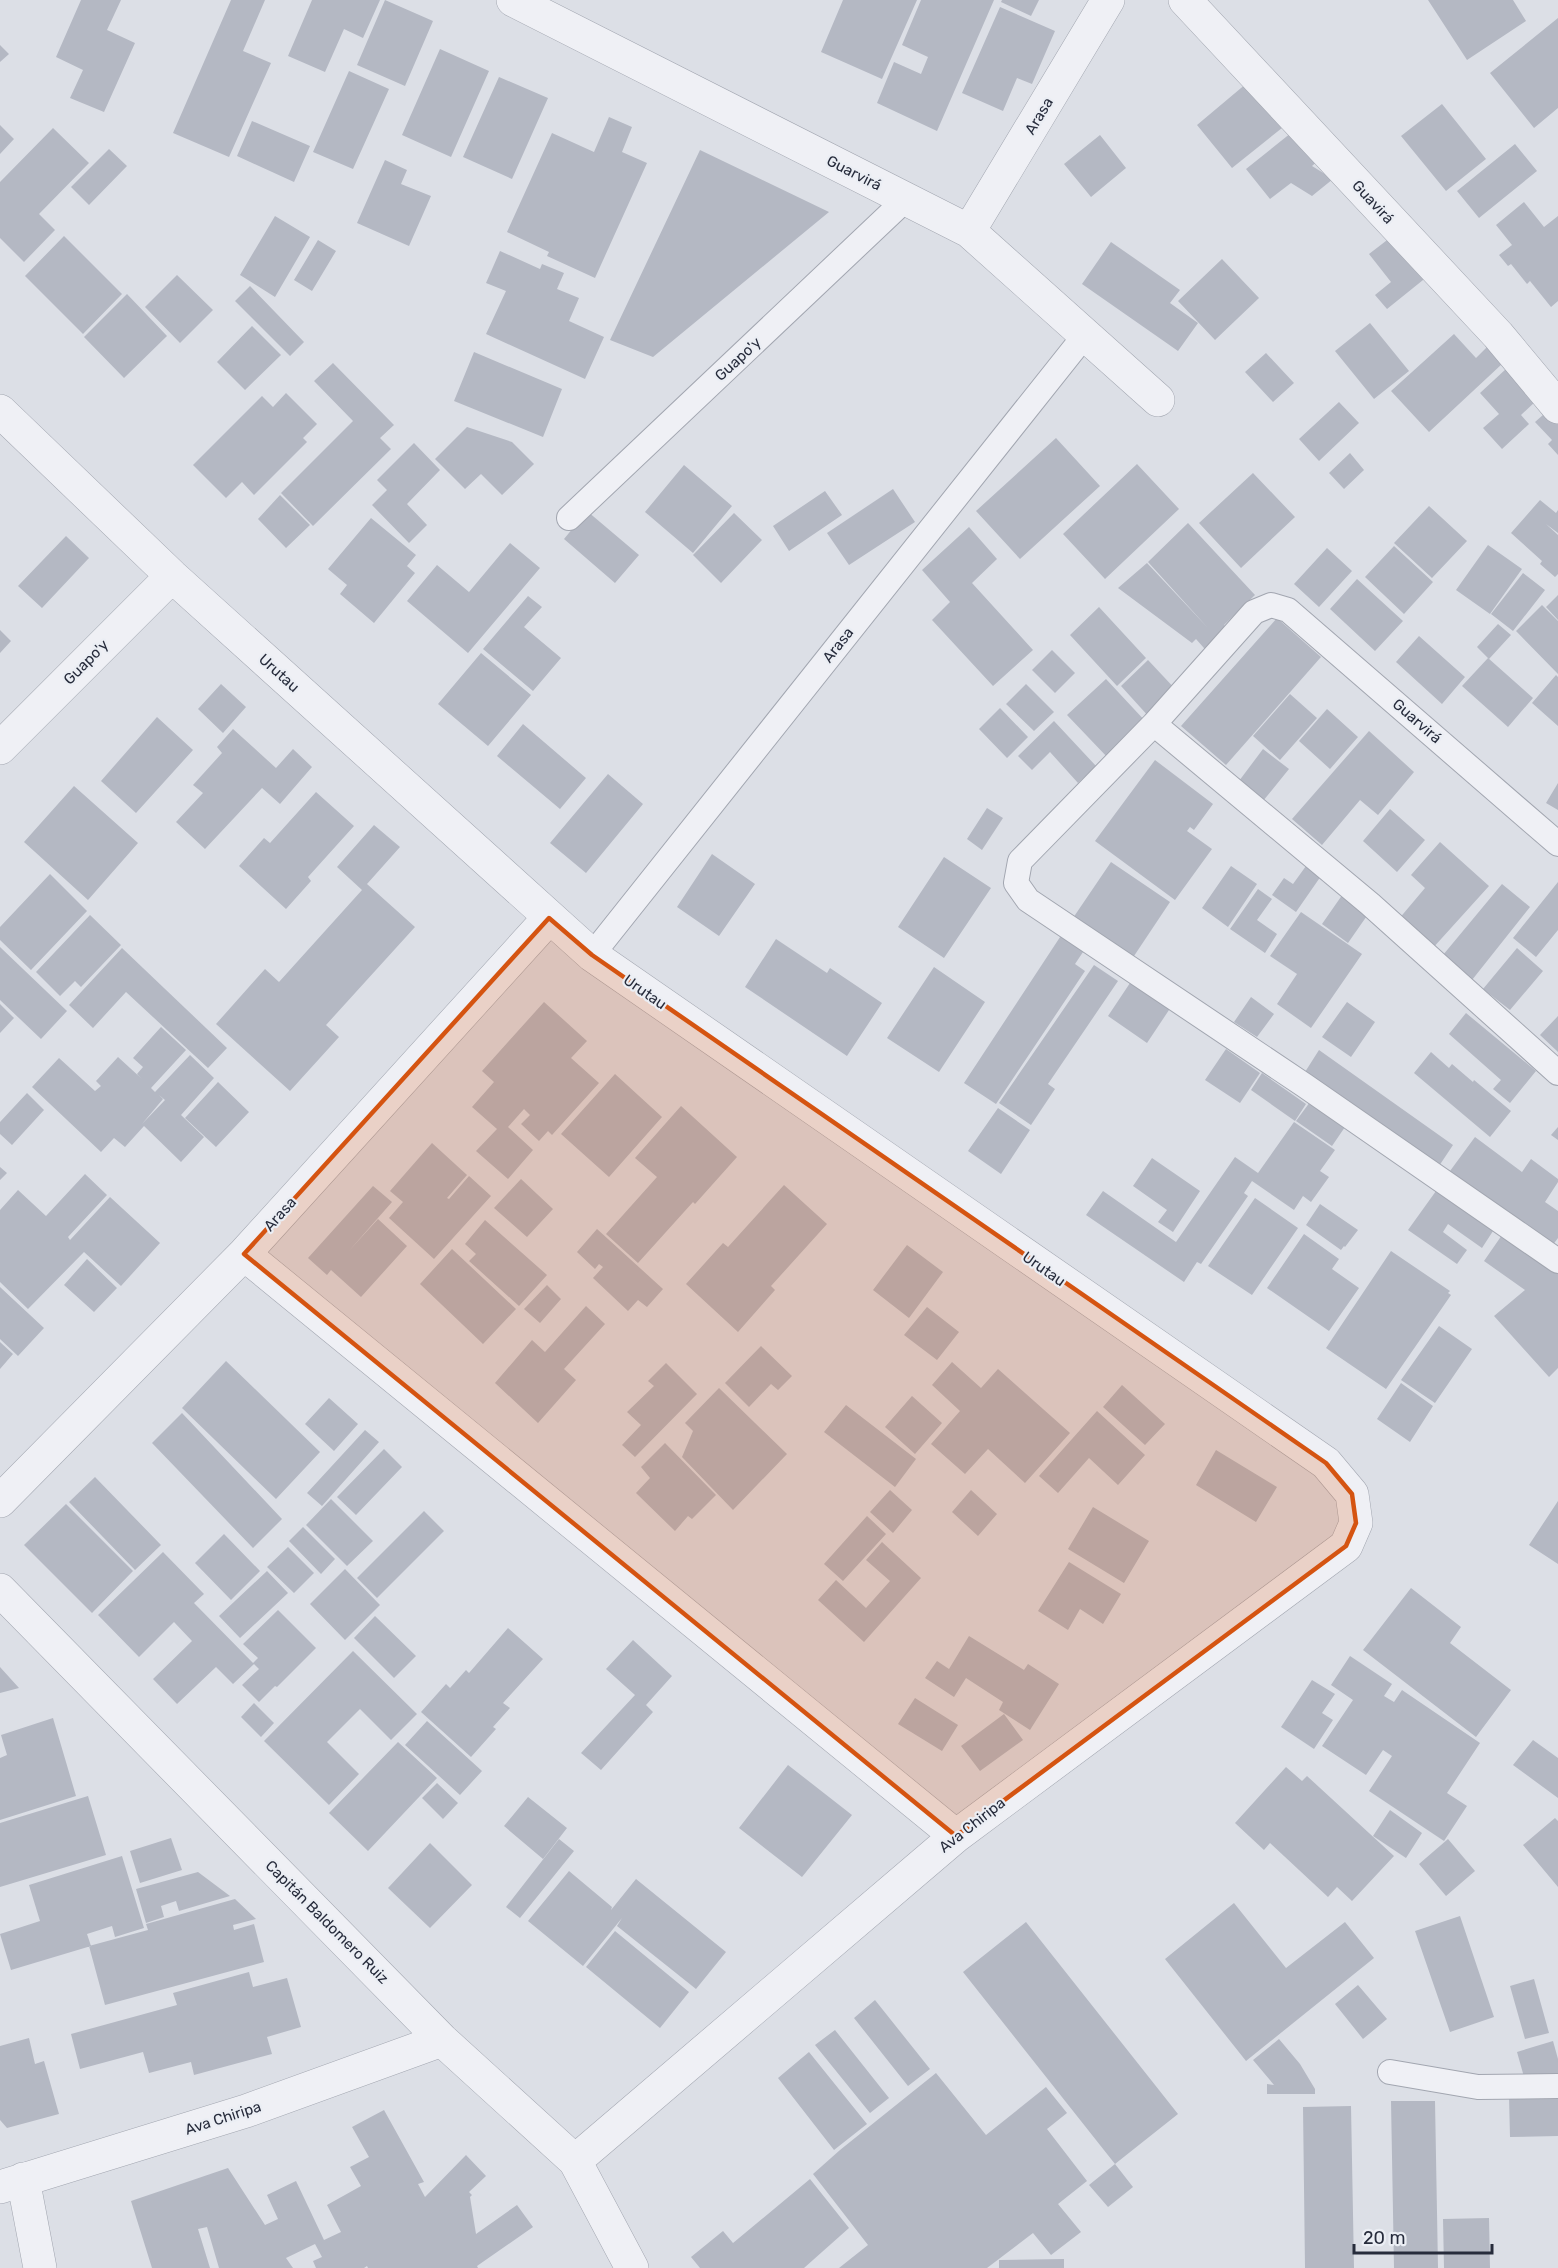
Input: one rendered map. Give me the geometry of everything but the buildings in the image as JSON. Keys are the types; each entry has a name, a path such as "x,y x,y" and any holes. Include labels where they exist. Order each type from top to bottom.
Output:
{"street":[{"name":"Guarvirá","path":"513,0 969,231 1158,400"},
{"name":"Arasa","path":"969,231 1108,0"},
{"name":"Guavirá","path":"1185,0 1498,335 1558,407"},
{"name":"Urutau","path":"0,411 172,576 592,955 1326,1463 1352,1494"},
{"name":"Guapo'y","path":"0,748 172,576"},
{"name":"Arasa","path":"0,1501 244,1254 549,918"},
{"path":"244,1254 956,1836"},
{"name":"Ava Chiripa","path":"575,2161 956,1836 1346,1546 1356,1523 1352,1494"},
{"name":"Capitán Baldomero Ruiz","path":"2,1595 442,2040 575,2161 633,2268"},
{"name":"Ava Chiripa","path":"11,2183 246,2111 442,2040"},
{"path":"11,2183 40,2268"}],"lane":[{"name":"Guapo'y","path":"569,518 906,200"},
{"name":"Arasa","path":"592,955 1084,335"},
{"name":"Guarvirá","path":"1154,724 1254,612 1272,605 1288,610 1558,844"},
{"path":"1558,1073 1370,904 1154,724 1020,861 1016,883 1028,900 1304,1085 1558,1261"},
{"path":"1390,2072 1478,2087 1558,2086"}],"highlighted area":[{"path":"549,918 592,955 1326,1463 1352,1494 1356,1523 1346,1546 956,1836 244,1254"}]}
